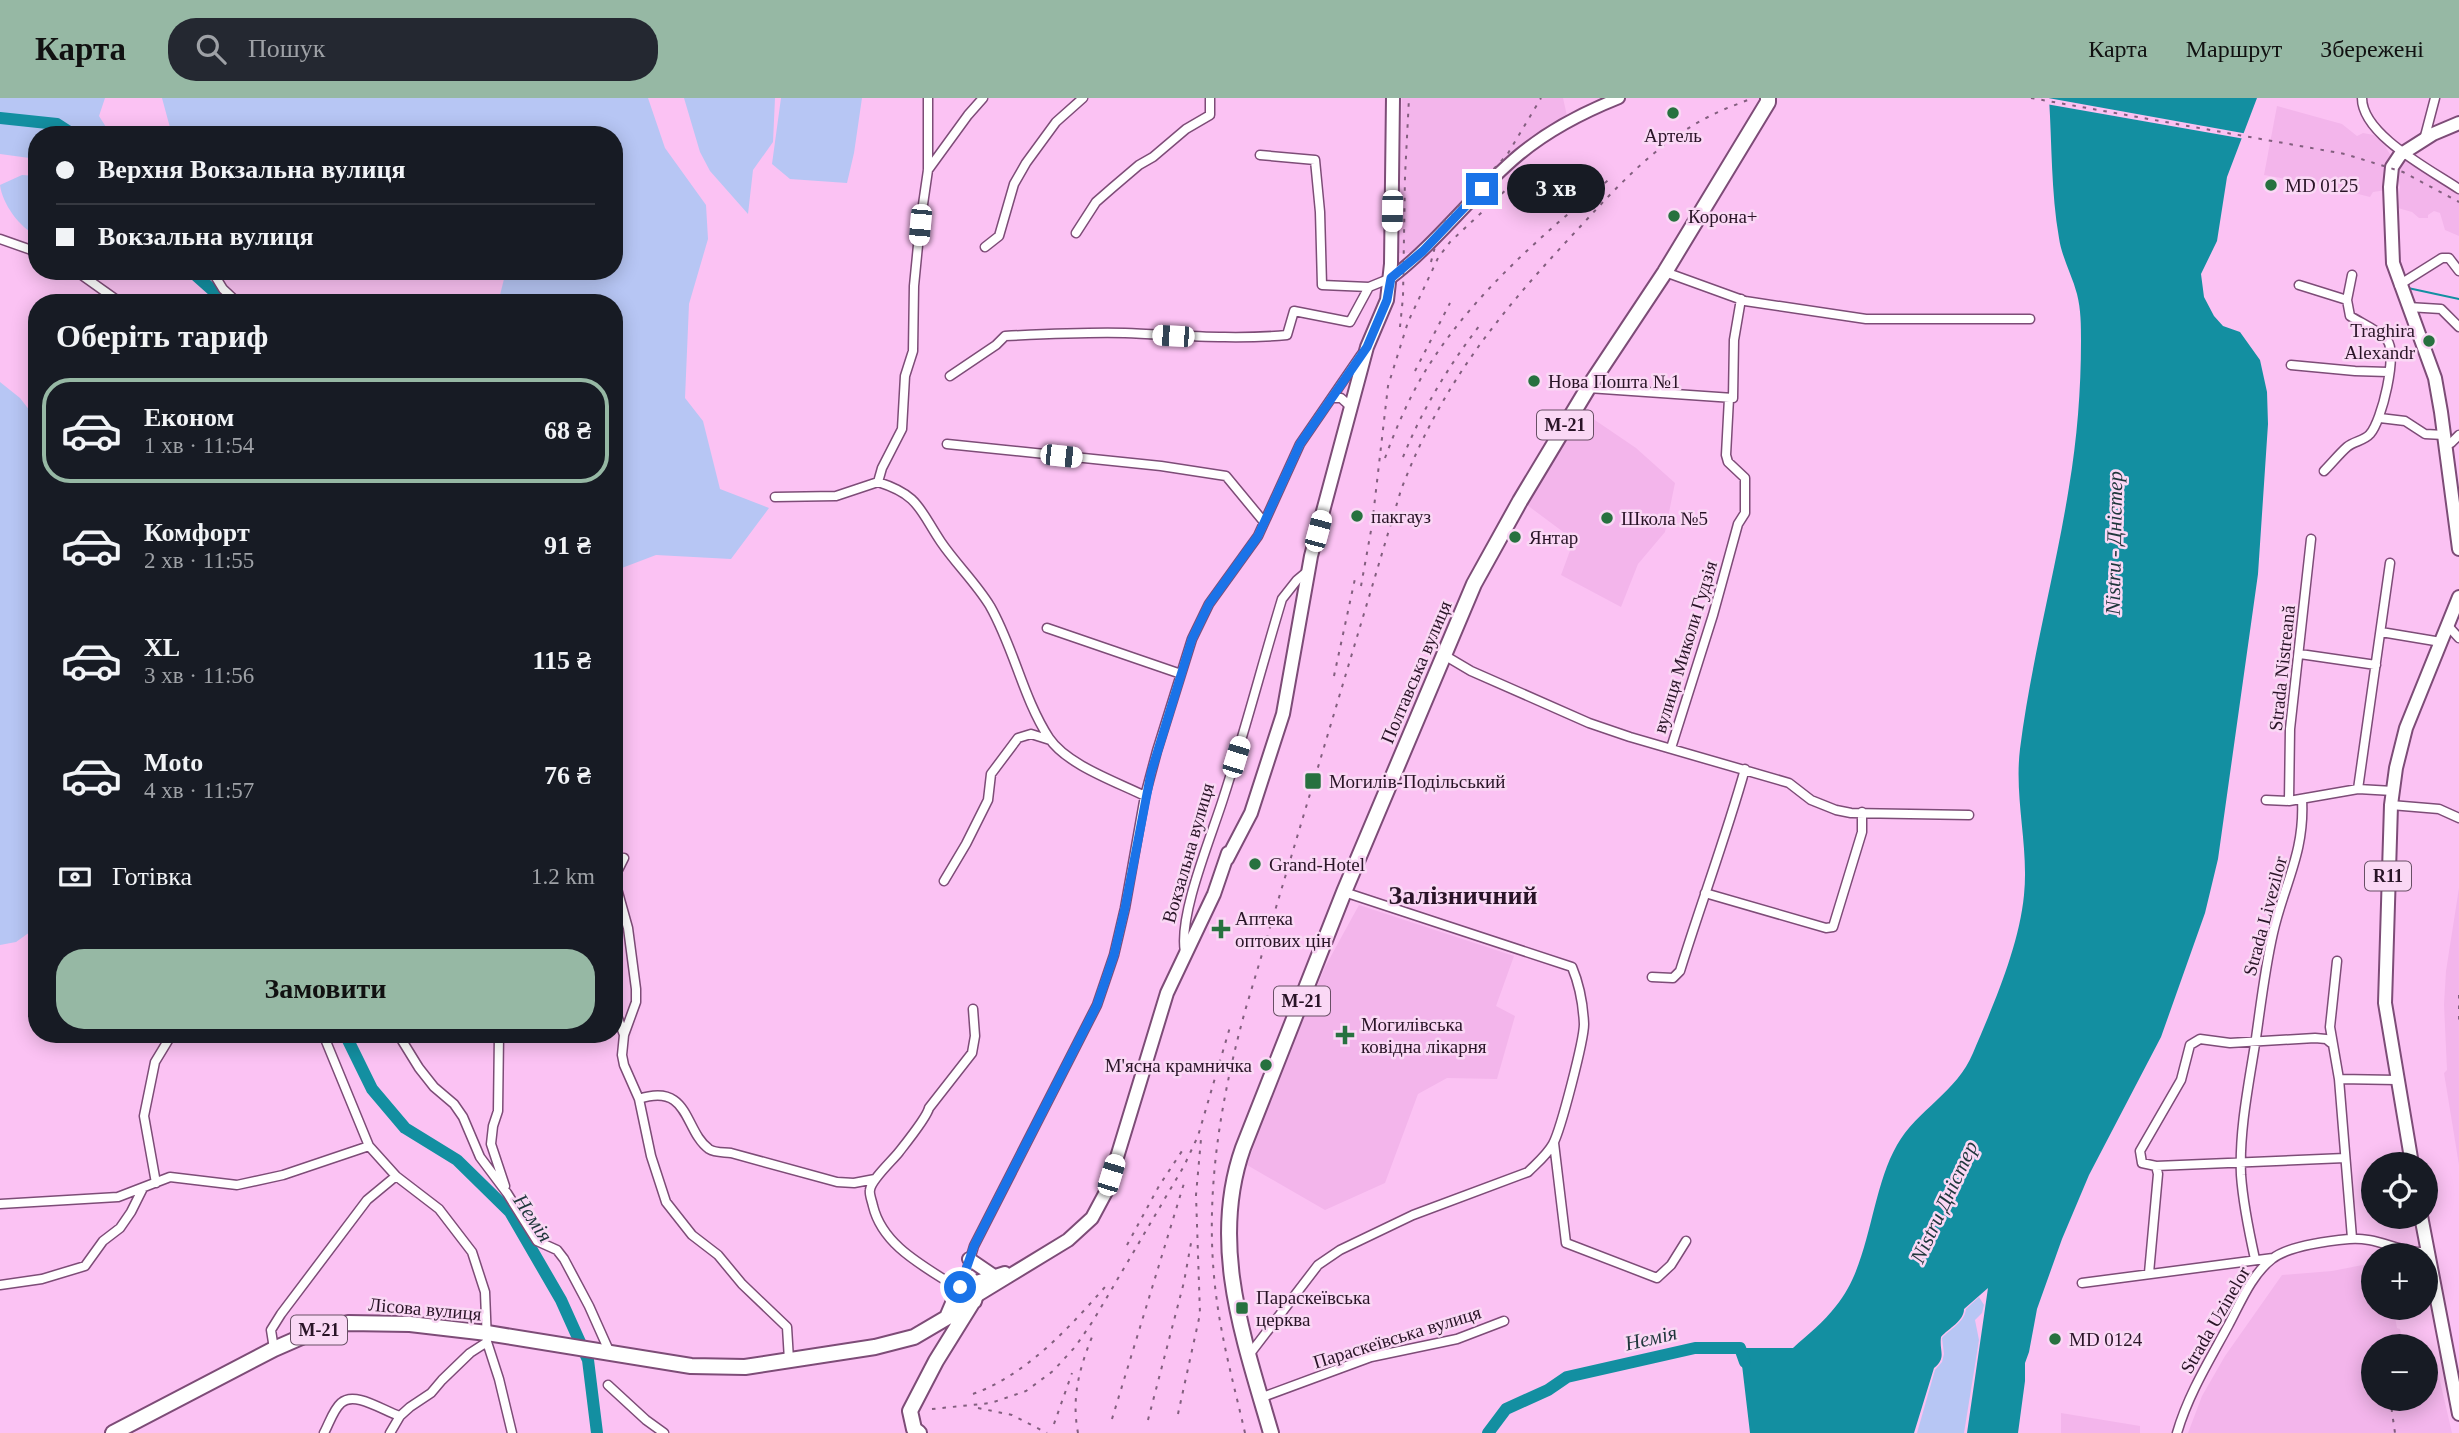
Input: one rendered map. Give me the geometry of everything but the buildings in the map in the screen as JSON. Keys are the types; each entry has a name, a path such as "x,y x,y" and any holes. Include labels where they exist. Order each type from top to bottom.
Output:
{"highway":[{"name":"Полтавська вулиця","path":"1271,1433 1248,1357 1232,1287 1228,1214 1236,1169 1344,892 1474,584 1588,388 1665,272 1768,98"},
{"name":"М-21","path":"610,1353 710,1367 745,1367 875,1347 914,1337 962,1300"},
{"name":"Вокзальна вулиця","path":"915,1432 910,1411 936,1361 962,1300"},
{"name":"Лісова вулиця","path":"113,1433 274,1349 322,1328 348,1323 410,1324 487,1338 547,1343 610,1353"},
{"path":"914,1337 929,1342 936,1361"}],"main road":[{"name":"Вокзальна вулиця","path":"962,1300 1068,1240 1092,1218 1107,1190 1167,993 1214,894 1227,859 1251,813 1283,714 1309,570 1351,407 1367,347 1387,300 1391,278 1393,98"},
{"path":"1391,278 1423,251 1482,189 1520,154 1580,116 1619,98"},
{"path":"2459,123 2424,140 2399,157 2392,170 2390,187 2393,263 2435,378 2457,518 2459,549"},
{"name":"R11","path":"2410,1152 2396,1080 2384,982 2391,805 2406,727 2459,597"},
{"path":"969,1259 994,1276"},
{"name":"Вокзальна вулиця","path":"962,1300 994,1276 1015,1270"},
{"path":"2438,1304 2459,1414"}],"street":[{"path":"877,482 902,429 905,376 913,351 914,286 928,170 928,98"},
{"path":"928,170 983,98"},
{"path":"985,247 999,236 1014,184 1026,163 1056,122 1083,98"},
{"path":"1076,233 1096,202 1186,129 1210,115 1210,98"},
{"path":"2362,98 2367,118 2399,157 2459,189"},
{"path":"2424,140 2435,98"},
{"path":"1259,155 1315,160 1322,285 1369,287 1391,278"},
{"path":"0,239 28,249"},
{"path":"2399,285 2442,258 2449,258 2459,271"},
{"path":"1665,272 1741,299 1866,319 2030,319"},
{"path":"2324,471 2346,447 2367,437 2380,418 2388,372 2390,345 2386,338 2350,316 2347,300 2352,275"},
{"path":"89,280 108,294"},
{"path":"218,280 228,294"},
{"path":"2299,285 2347,300"},
{"path":"950,376 1005,336 1059,333 1125,333 1213,338 1287,335 1294,311 1350,322 1369,287"},
{"name":"вулиця Миколи Гудзія","path":"1671,748 1713,615 1738,524 1745,513 1745,478 1728,463 1726,455 1734,340 1741,299"},
{"path":"2408,307 2441,309 2459,327"},
{"path":"962,1300 969,1259 1097,1005 1114,955 1125,908 1145,796 1192,639 1209,604 1258,536 1300,444 1367,347"},
{"path":"2291,365 2388,372"},
{"path":"1588,388 1731,398"},
{"path":"1332,398 1341,398 1351,407"},
{"path":"2380,418 2405,421 2426,434 2445,440 2459,435"},
{"path":"947,443 1161,466 1226,476 1264,522"},
{"path":"775,497 836,496 877,482 905,492 981,593 1004,635 1050,740 1075,762 1145,796"},
{"name":"Strada Nistreană","path":"2289,801 2290,729 2311,539"},
{"path":"2358,789 2390,563"},
{"name":"Вокзальна вулиця","path":"1185,955 1183,943 1186,918 1282,599 1309,570"},
{"path":"2448,626 2459,638"},
{"path":"1047,628 1181,674"},
{"path":"2381,632 2441,642"},
{"path":"2300,654 2376,665"},
{"path":"1444,655 1471,671 1590,723 1789,783 1811,800 1836,810 1969,815"},
{"path":"944,881 988,800 990,774 1018,738 1031,734 1050,740"},
{"path":"1652,977 1673,978 1680,971 1704,892 1728,831 1745,769"},
{"path":"2266,800 2289,801 2358,789 2393,791"},
{"name":"Strada Livezilor","path":"2255,1259 2241,1164 2250,1065 2275,924 2297,859 2302,799"},
{"path":"2391,805 2439,809 2459,818"},
{"path":"1704,892 1826,928 1833,927 1862,832 1862,812"},
{"path":"1248,1357 1318,1265 1340,1250 1413,1216 1528,1172 1543,1158 1554,1143 1560,1125 1584,1027 1581,987 1572,967 1344,892"},
{"path":"623,910 628,928 636,1002 624,1035 622,1055 639,1099 651,1156 666,1202 692,1235 718,1255 742,1284 787,1327 789,1360"},
{"path":"2337,961 2332,998 2331,1043 2339,1079 2352,1238"},
{"path":"962,1300 884,1233 876,1216 870,1189 875,1179 927,1116 929,1108 972,1052 975,1035 973,1009"},
{"path":"2331,1043 2326,1039 2315,1038 2193,1042 2188,1050 2180,1080 2140,1151 2142,1163 2147,1166 2345,1158"},
{"path":"156,1183 144,1116 155,1062 167,1043"},
{"path":"327,1043 369,1146 396,1176 439,1209 472,1252 485,1292 487,1338 507,1405 512,1433"},
{"path":"404,1043 434,1087 454,1104 463,1117 480,1157 508,1193 537,1241 557,1250 564,1259 610,1353"},
{"path":"499,1043 498,1111 491,1144 508,1193"},
{"path":"2339,1079 2396,1080"},
{"path":"639,1099 652,1095 664,1096 676,1103 686,1112 700,1139 714,1151 731,1153 837,1182 854,1184 875,1179"},
{"path":"1554,1143 1566,1243 1657,1278 1671,1265 1686,1241"},
{"path":"0,1204 118,1197 170,1177 237,1185 283,1175 369,1146"},
{"path":"2149,1273 2158,1174 2155,1166"},
{"path":"274,1349 271,1330 281,1314 367,1200 396,1176"},
{"path":"0,1285 42,1279 85,1266 103,1241 120,1228 143,1188"},
{"name":"Strada Uzinelor","path":"2176,1433 2194,1388 2249,1287 2273,1258 2288,1251 2352,1238 2386,1243"},
{"path":"2082,1283 2273,1258"},
{"name":"Параскеївська вулиця","path":"1260,1398 1371,1357 1457,1339 1504,1321"},
{"path":"390,1433 410,1406 431,1394 451,1371 487,1338"},
{"path":"608,1385 664,1433"},
{"path":"324,1433 339,1404 346,1400 363,1400 400,1416"}],"shaded area":[{"path":"0,98 105,98 99,116 105,126 28,126 28,158 0,154"},
{"path":"162,98 648,98 665,148 706,205 708,239 689,304 685,398 703,421 720,489 769,508 731,559 656,555 623,568 623,294 500,294 504,280 623,280 623,126 170,126"},
{"path":"684,98 775,98 773,142 753,170 748,214 710,171 700,152"},
{"path":"781,98 862,98 847,183 790,179 772,164"},
{"path":"1402,98 1563,98 1567,116 1524,145 1420,253 1398,253"},
{"path":"2277,106 2342,124 2357,136 2363,133 2379,136 2391,156 2386,190 2373,192 2370,197 2264,175"},
{"path":"2403,159 2459,193 2459,236 2445,230 2440,213 2434,211 2428,218 2419,218 2412,212 2398,208 2400,186 2396,172"},
{"path":"22,175 28,175 28,230 8,207 0,185"},
{"path":"0,382 28,408 28,933 16,942 0,945"},
{"name":"Школа №5","path":"1583,412 1636,448 1675,483 1665,532 1638,564 1621,607 1561,575 1574,540 1527,505"},
{"path":"2459,888 2459,1165 2444,1073 2447,1070 2444,1004 2446,971"},
{"path":"1359,905 1514,956 1496,1006 1515,1016 1497,1079 1447,1078 1418,1094 1385,1183 1325,1210 1247,1165 1280,1074 1325,967"},
{"path":"2361,1265 2361,1320 2395,1320 2401,1334 2361,1334 2361,1411 2438,1411 2438,1372 2452,1433 2188,1433 2202,1396 2225,1356 2282,1275"},
{"path":"1979,1297 1984,1305 1982,1313 1975,1320 1979,1340 1964,1433 1917,1433 1935,1370 1942,1362 1942,1338 1960,1322 1966,1309"},
{"path":"2061,1413 2140,1426 2140,1433 2061,1433"}],"water":[{"path":"2049,98 2257,98 2227,177 2217,241 2201,274 2204,297 2214,316 2223,326 2240,332 2260,360 2267,392 2268,424 2258,574 2218,859 2205,913 2161,1037 2089,1175 2037,1309 2025,1363 2018,1433 1967,1433 1988,1288 1964,1309 1959,1321 1941,1337 1940,1361 1934,1368 1914,1433 1750,1433 1740,1348 1793,1348 1826,1317 1848,1289 1864,1249 1881,1184 1897,1145 1915,1121 1966,1067 1997,996 2017,935 2025,877 2019,786 2020,749 2030,683 2069,487 2080,378 2080,312 2077,294 2060,245 2056,221"}],"pier":[{"path":"2046,98 2248,134 2245,139 2046,104"}],"waterway":[{"name":"Немія","path":"0,118 60,126"},
{"name":"Немія","path":"201,280 217,294"},
{"path":"2408,288 2459,299"},
{"name":"Немія","path":"349,1043 372,1089 405,1128 457,1160 510,1212 561,1300 588,1360 597,1433"},
{"name":"Немія","path":"1488,1433 1506,1409 1548,1390 1567,1377 1695,1348 1740,1348 1745,1362"}],"railway":[{"path":"1400,327 1409,98"},
{"path":"1431,262 1441,224 1507,155 1541,98"},
{"path":"1245,1433 1222,1335 1213,1265 1213,1191 1221,1119 1245,1011 1401,490 1416,454 1451,388 1491,329 1539,272 1614,190 1667,143 1708,117 1753,98"},
{"path":"2031,98 2345,154 2403,172 2459,202"},
{"path":"1385,458 1413,393 1427,368 1473,306 1517,260 1612,177"},
{"path":"1361,586 1372,525 1388,386 1408,322 1438,258 1450,242 1510,186"},
{"path":"1415,371 1450,303"},
{"path":"1403,457 1437,388 1480,325"},
{"path":"1334,676 1356,574"},
{"path":"2459,995 2459,1020"},
{"path":"932,1409 991,1403 1026,1391 1053,1371 1075,1347 1184,1166 1198,1136 1230,1027"},
{"path":"1178,1414 1200,1314 1196,1195 1201,1139"},
{"path":"1127,1245 1159,1186 1182,1151"},
{"path":"1112,1419 1185,1180"},
{"path":"1148,1420 1184,1282 1191,1243"},
{"path":"973,1394 992,1386 1029,1363 1061,1334 1105,1287"},
{"path":"1078,1433 1078,1381 1094,1332"},
{"path":"1054,1424 1072,1373"},
{"path":"978,1408 1012,1415 1047,1433"},
{"path":"2392,1411 2395,1433"}],"place":[{"name":"Артель","path":"1673,113"},
{"name":"MD 0125","path":"2271,185"},
{"name":"Корона+","path":"1674,216"},
{"name":"Traghira Alexandr","path":"2429,341"},
{"name":"Нова Пошта №1","path":"1534,381"},
{"name":"пакгауз","path":"1357,516"},
{"name":"Школа №5","path":"1607,518"},
{"name":"Янтар","path":"1515,537"},
{"name":"Могилів-Подільський","path":"1313,781"},
{"name":"Grand-Hotel","path":"1255,864"},
{"name":"Аптека оптових цін","path":"1221,929"},
{"name":"Могилівська ковідна лікарня","path":"1345,1035"},
{"name":"М'ясна крамничка","path":"1266,1065"},
{"name":"Параскеївська церква","path":"1242,1308"},
{"name":"MD 0124","path":"2055,1339"}],"district":[{"name":"Залізничний","path":"1463,895"}],"route":[{"path":"960,1287 974,1246 1097,1005 1114,955 1125,908 1145,796 1192,639 1209,604 1258,536 1300,444 1367,347 1387,300 1391,278 1423,251 1482,189"}],"water label":[{"name":"Nistru - Дністер","path":"2114,543"},
{"name":"Nistru Дністер","path":"1944,1202"}]}
